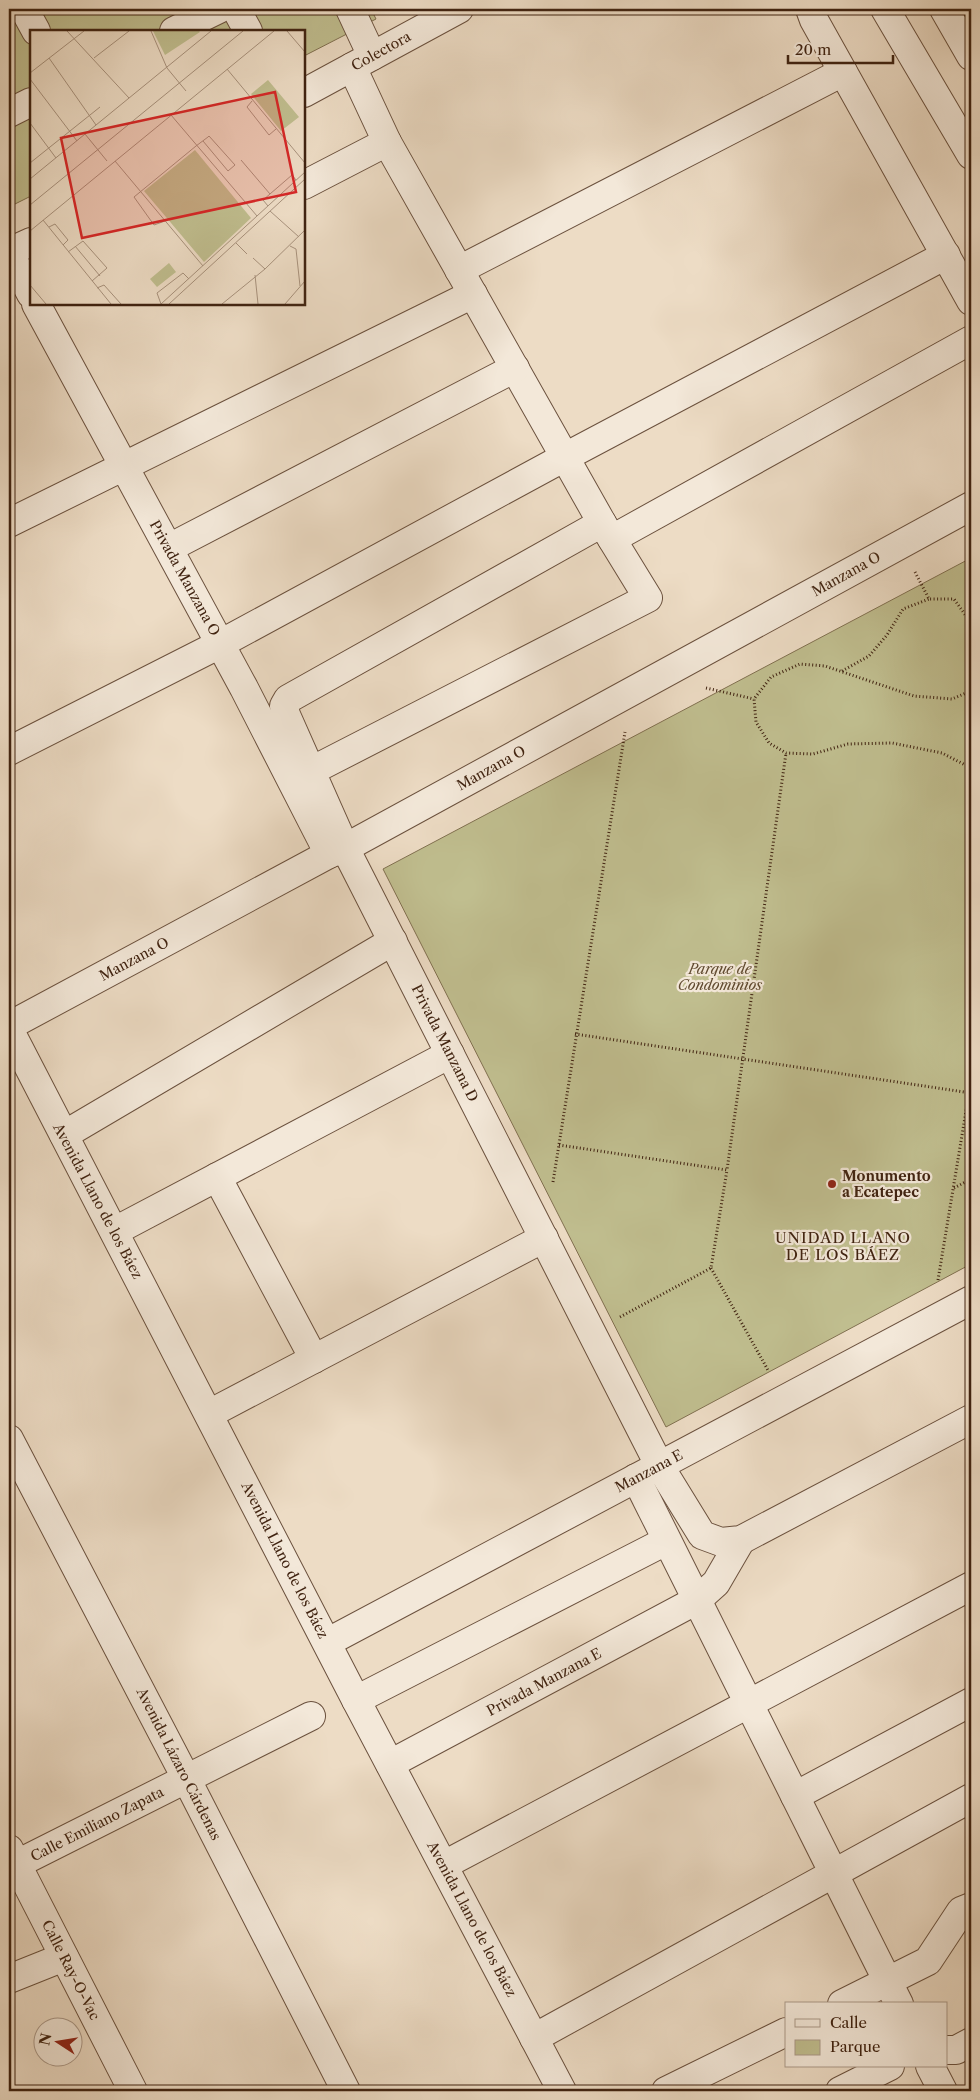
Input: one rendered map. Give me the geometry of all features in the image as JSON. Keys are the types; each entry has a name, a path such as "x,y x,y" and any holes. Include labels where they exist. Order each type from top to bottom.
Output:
{"street":[{"path":"24,9 35,30"},
{"path":"176,30 219,9"},
{"path":"236,9 247,30"},
{"path":"311,771 648,598 564,457 387,142 362,62 350,9"},
{"name":"Colectora","path":"305,92 458,9"},
{"path":"810,9 814,20 971,301"},
{"path":"885,9 971,156"},
{"path":"944,9 971,56"},
{"path":"459,270 843,72"},
{"path":"9,113 30,102"},
{"path":"305,184 387,142"},
{"path":"30,242 9,252 30,292"},
{"path":"9,751 220,644 564,457 946,255"},
{"path":"9,523 473,294"},
{"name":"Privada Manzana O","path":"37,305 220,644 337,851"},
{"path":"337,851 311,771 286,715 284,706 288,699 971,340"},
{"path":"169,548 515,368"},
{"name":"Manzana O","path":"9,1027 971,506"},
{"name":"Privada Manzana D","path":"337,851 393,941 592,1333 648,1472"},
{"path":"64,1135 393,941"},
{"name":"Avenida Llano de los Báez","path":"9,1027 328,1642 356,1700 562,2091"},
{"path":"115,1231 450,1054"},
{"path":"218,1177 314,1358"},
{"path":"210,1414 544,1238"},
{"name":"Manzana E","path":"328,1642 971,1300"},
{"path":"648,1472 702,1535 721,1542 741,1540 971,1419"},
{"name":"Avenida Lázaro Cárdenas","path":"9,1438 346,2091"},
{"path":"648,1472 666,1541 698,1600 893,1992"},
{"name":"Privada Manzana E","path":"390,1764 698,1600 716,1583 741,1540"},
{"path":"356,1700 666,1541"},
{"path":"444,1865 971,1586"},
{"path":"795,1796 971,1702"},
{"name":"Calle Emiliano Zapata","path":"13,1857 186,1778 311,1716"},
{"path":"534,2038 971,1798"},
{"name":"Calle Ray-O-Vac","path":"13,1857 133,2091"},
{"path":"850,2002 893,1992 928,1961 961,1911 971,1907"},
{"path":"9,1979 64,1956"},
{"path":"666,2091 785,2032"},
{"path":"948,2050 956,2050 971,2042"},
{"path":"840,2091 886,2068"},
{"path":"931,2068 943,2091"}],"path":[{"path":"901,544 929,599"},
{"path":"842,672 869,656 887,635 903,610 929,599 954,599 971,623"},
{"path":"971,691 952,700 914,696 825,666 800,664 771,677 754,699 756,722 769,743 786,753 814,754 848,744 892,743 942,753 971,768"},
{"path":"544,1238 626,725"},
{"path":"784,1400 711,1268 744,1059 786,753"},
{"path":"576,1034 970,1093 932,1321"},
{"path":"559,1145 727,1170"},
{"path":"953,1188 971,1179"},
{"path":"592,1333 711,1268"}],"green space":[{"path":"9,9 371,9 376,19 305,55 305,30 30,30 30,196 9,207"},
{"name":"Parque de Condominios","path":"971,558 971,1264 666,1427 383,869"}],"place":[{"name":"Monumento a Ecatepec","path":"832,1184"}],"district":[{"name":"UNIDAD LLANO DE LOS BÁEZ","path":"843,1246"}]}
